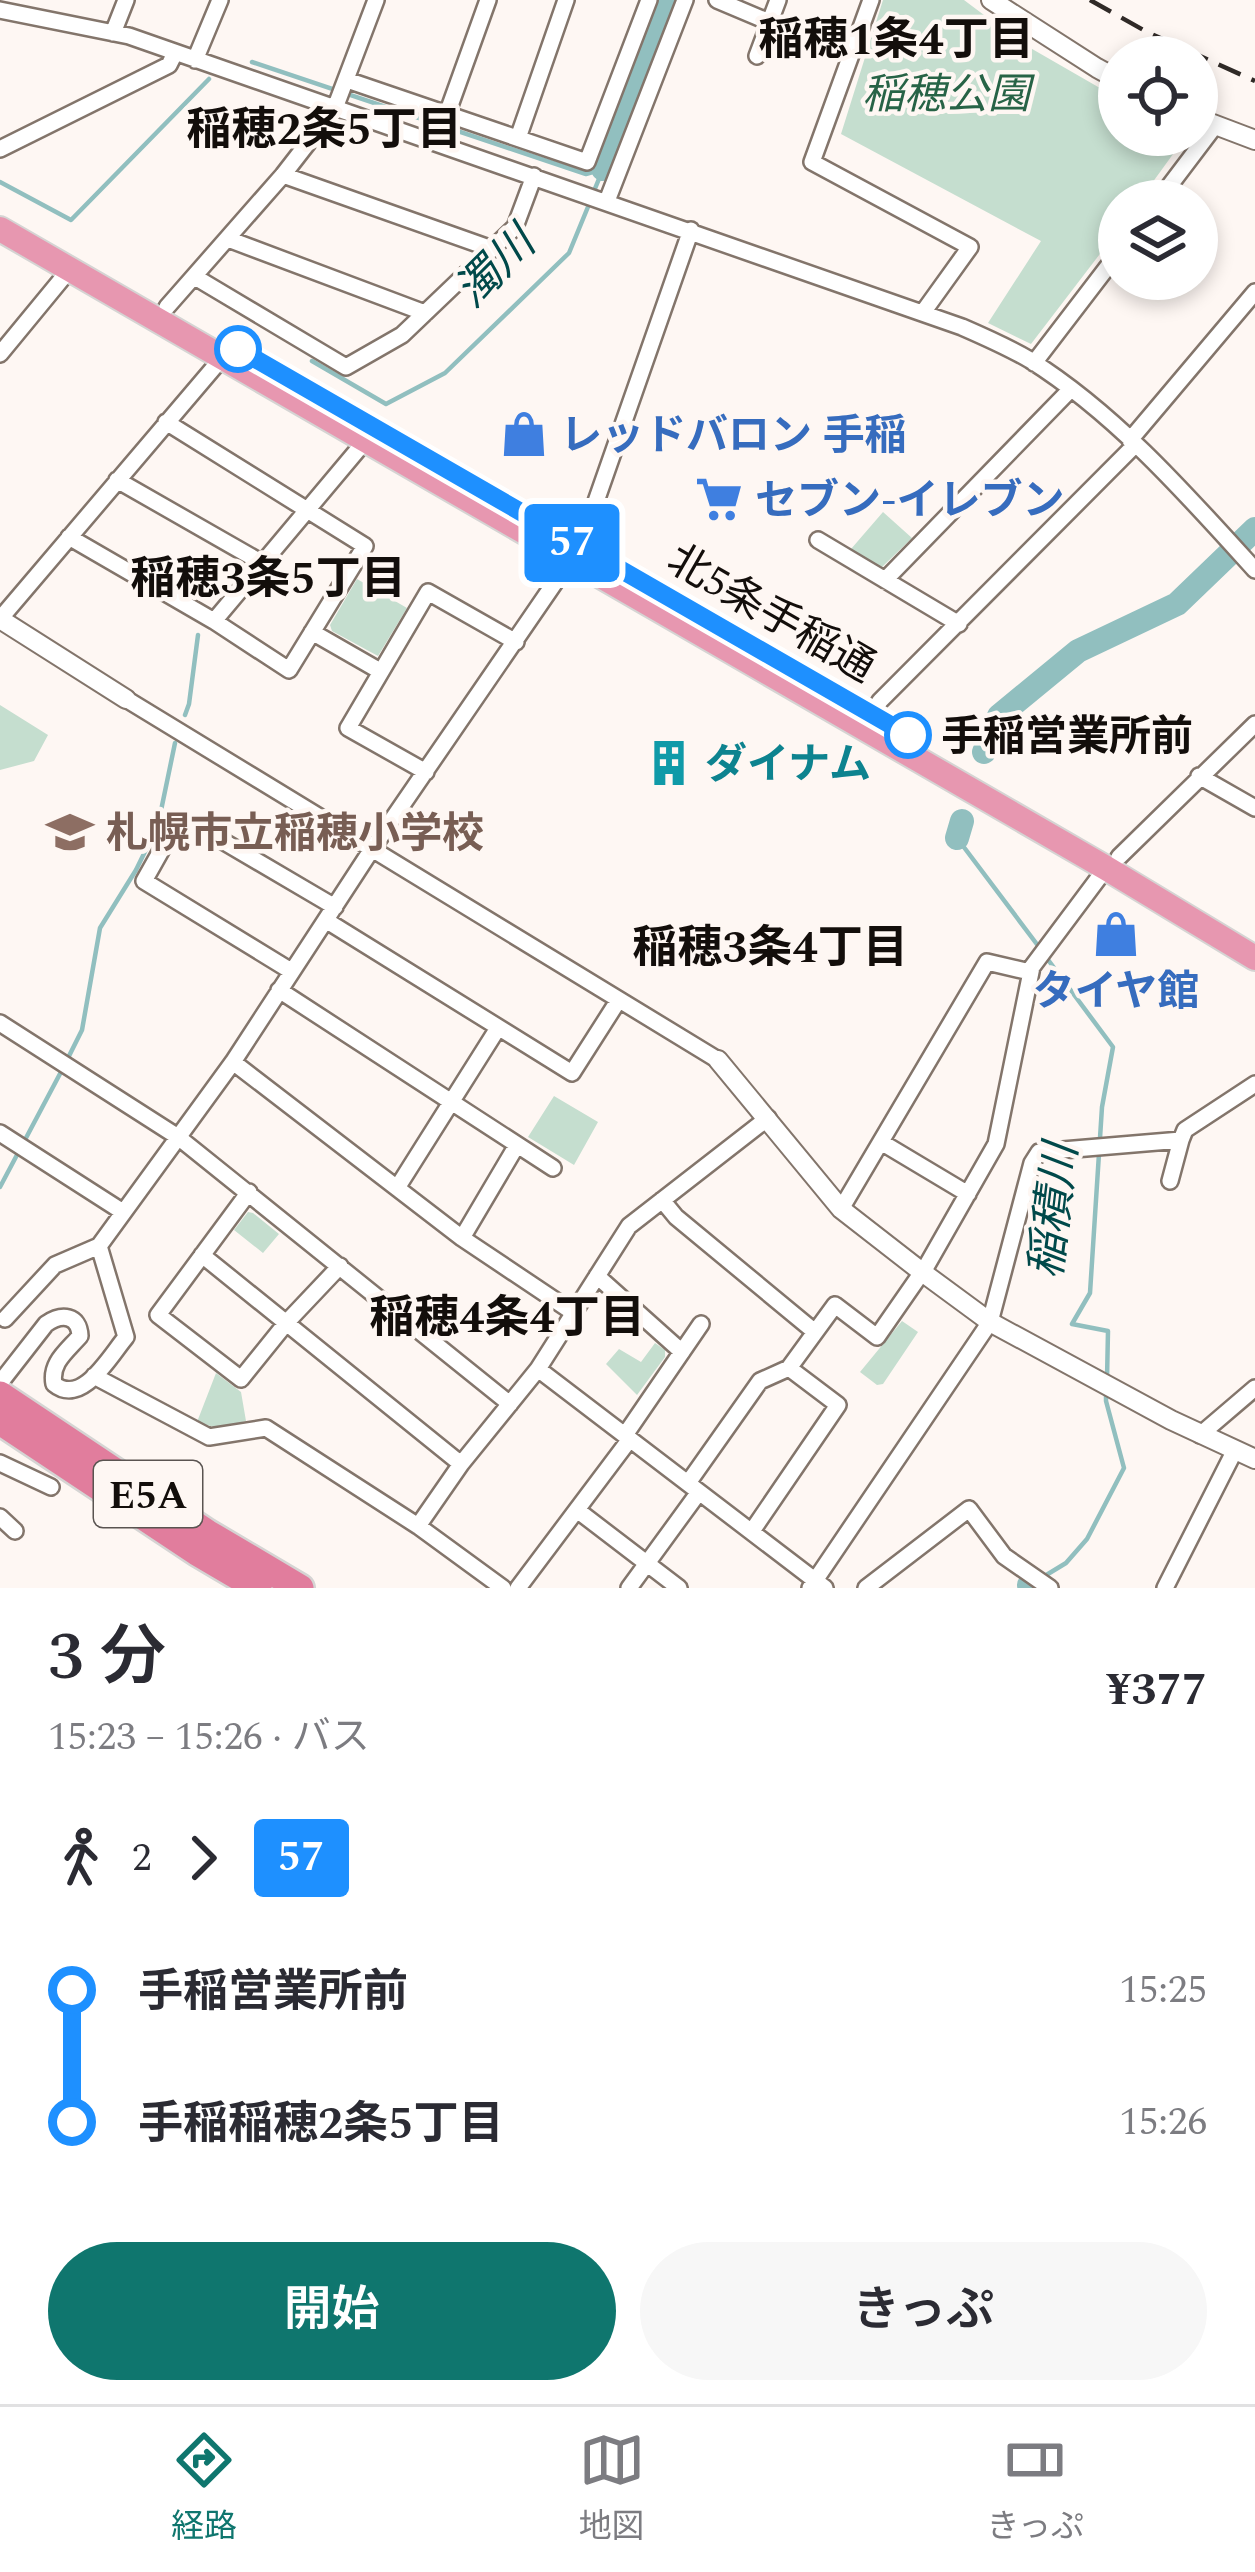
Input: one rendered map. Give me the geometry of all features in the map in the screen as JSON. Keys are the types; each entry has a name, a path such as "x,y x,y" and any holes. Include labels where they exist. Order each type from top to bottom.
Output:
{"highway":[{"name":"北5条手稲通","path":"0,212 575,553 1113,862 1255,938"},
{"name":"北5条手稲通","path":"0,229 366,440 872,714 1113,862 1255,958"},
{"name":"E5A","path":"0,1395 207,1533 300,1588"},
{"name":"E5A","path":"0,1421 258,1588"}],"street":[{"path":"113,33 126,0"},
{"path":"196,60 220,0"},
{"path":"167,307 283,175 342,93 376,0"},
{"path":"447,114 488,0"},
{"path":"518,138 566,0"},
{"path":"0,10 113,33 196,60 447,114 586,161 649,0"},
{"path":"602,200 685,0"},
{"path":"717,0 850,56"},
{"path":"758,56 778,0"},
{"path":"871,0 812,162 970,247 924,311"},
{"path":"992,0 1098,69"},
{"path":"0,149 169,65 175,53"},
{"path":"342,93 534,176 979,334 1034,363 1093,405 1249,559"},
{"path":"1218,127 1255,140"},
{"path":"283,175 492,249"},
{"path":"196,277 346,367 402,334 515,227 534,176"},
{"path":"5,1318 55,1265 99,1246 233,1063 372,849 575,553 691,230"},
{"path":"228,239 425,313"},
{"path":"0,354 70,269"},
{"path":"1034,363 1098,279"},
{"path":"872,714 1132,442 1255,292"},
{"path":"222,358 0,619 718,1060 842,1209 990,1322 1200,1435 1255,1459"},
{"path":"885,580 1070,390"},
{"path":"69,537 289,670 365,546 166,422"},
{"path":"214,621 366,440"},
{"path":"117,480 264,564"},
{"path":"818,539 959,624"},
{"path":"426,772 348,728 428,592 516,642"},
{"path":"312,632 380,671"},
{"path":"629,1588 760,1382 789,1367 836,1305 877,1337 922,1272 996,1144 1031,969 1113,862 1255,724"},
{"path":"1199,776 1255,808"},
{"path":"291,971 144,881 171,832 191,824 572,1073 618,1000"},
{"path":"842,1209 988,962 1031,969"},
{"path":"279,989 553,1168"},
{"path":"0,1023 178,1137 510,1404"},
{"path":"398,1188 498,1028"},
{"path":"233,1063 462,1238 574,1313"},
{"path":"1170,1181 1185,1130 1255,1084"},
{"path":"418,1526 538,1369 629,1226 768,1118"},
{"path":"5,1136 124,1212"},
{"path":"538,1369 817,1585 990,1322 1033,1162 1040,1152 1181,1140"},
{"path":"881,1142 968,1194"},
{"path":"462,1238 517,1145"},
{"path":"249,1192 158,1315 241,1379 340,1267"},
{"path":"662,1200 676,1217 815,1332"},
{"path":"0,1383 54,1318 66,1316 79,1326 80,1336 52,1373 54,1384 63,1392 73,1392 94,1376 126,1336 99,1246"},
{"path":"202,1255 461,1464"},
{"path":"597,1276 682,1352"},
{"path":"518,1588 577,1510 701,1324"},
{"path":"752,1531 838,1405 789,1367"},
{"path":"94,1376 208,1437 266,1428 418,1526 502,1588"},
{"path":"1200,1435 1255,1388"},
{"path":"1165,1588 1235,1450"},
{"path":"0,1463 51,1487"},
{"path":"866,1588 969,1509 1004,1556 1041,1583"},
{"path":"577,1510 679,1588"},
{"path":"0,1517 15,1531"}],"green space":[{"name":"稲穂公園","path":"883,0 964,0 1020,42 1098,87 1098,156 1172,156 1154,180 1098,180 1098,256 1031,344 988,323 1041,241 841,134"},
{"path":"883,512 912,538 882,567 873,566 851,549"},
{"path":"357,579 407,608 378,656 332,631 330,625"},
{"path":"0,705 48,735 34,761 0,770"},
{"path":"554,1096 598,1122 574,1165 528,1137"},
{"path":"248,1212 279,1234 263,1253 234,1230"},
{"path":"902,1321 918,1332 883,1384 877,1385 860,1372"},
{"path":"655,1343 665,1350 665,1357 637,1395 606,1364 619,1349 641,1362"},
{"path":"216,1373 241,1392 246,1421 217,1428 197,1422"}],"waterway":[{"name":"濁川","path":"603,169 669,0"},
{"path":"252,62 586,174 603,169"},
{"path":"0,182 71,220 209,79"},
{"name":"濁川","path":"594,191 603,169"},
{"name":"濁川","path":"312,361 386,404 445,373 569,253 590,202"},
{"name":"稲積川","path":"984,752 999,716 1078,651 1177,604 1255,529"},
{"name":"濁川","path":"185,715 198,635"},
{"name":"濁川","path":"67,1060 82,1030 100,928 158,825 175,743"},
{"name":"稲積川","path":"957,838 962,821"},
{"name":"稲積川","path":"957,838 1039,947"},
{"name":"稲積川","path":"1046,957 1113,1047 1102,1107 1090,1293 1072,1324 1108,1331 1107,1379"},
{"name":"濁川","path":"0,1187 62,1070"},
{"name":"稲積川","path":"1025,1588 1066,1563 1087,1539 1124,1468 1106,1390"},
{"name":"稲積川","path":"1029,1585 1033,1588"}],"railway":[{"path":"1090,0 1147,32 1255,81"}],"bus line":[{"name":"57","path":"238,349 908,735"}],"place":[{"name":"レッドバロン 手稲","path":"524,434"},
{"name":"セブン-イレブン","path":"719,499"},
{"name":"手稲営業所前","path":"908,735"},
{"name":"ダイナム","path":"669,763"},
{"name":"札幌市立稲穂小学校","path":"70,832"},
{"name":"タイヤ館","path":"1116,934"}],"district":[{"name":"稲穂1条4丁目","path":"896,38"},
{"name":"稲穂2条5丁目","path":"324,128"},
{"name":"稲穂3条5丁目","path":"268,577"},
{"name":"稲穂3条4丁目","path":"770,946"},
{"name":"稲穂4条4丁目","path":"507,1316"}]}
